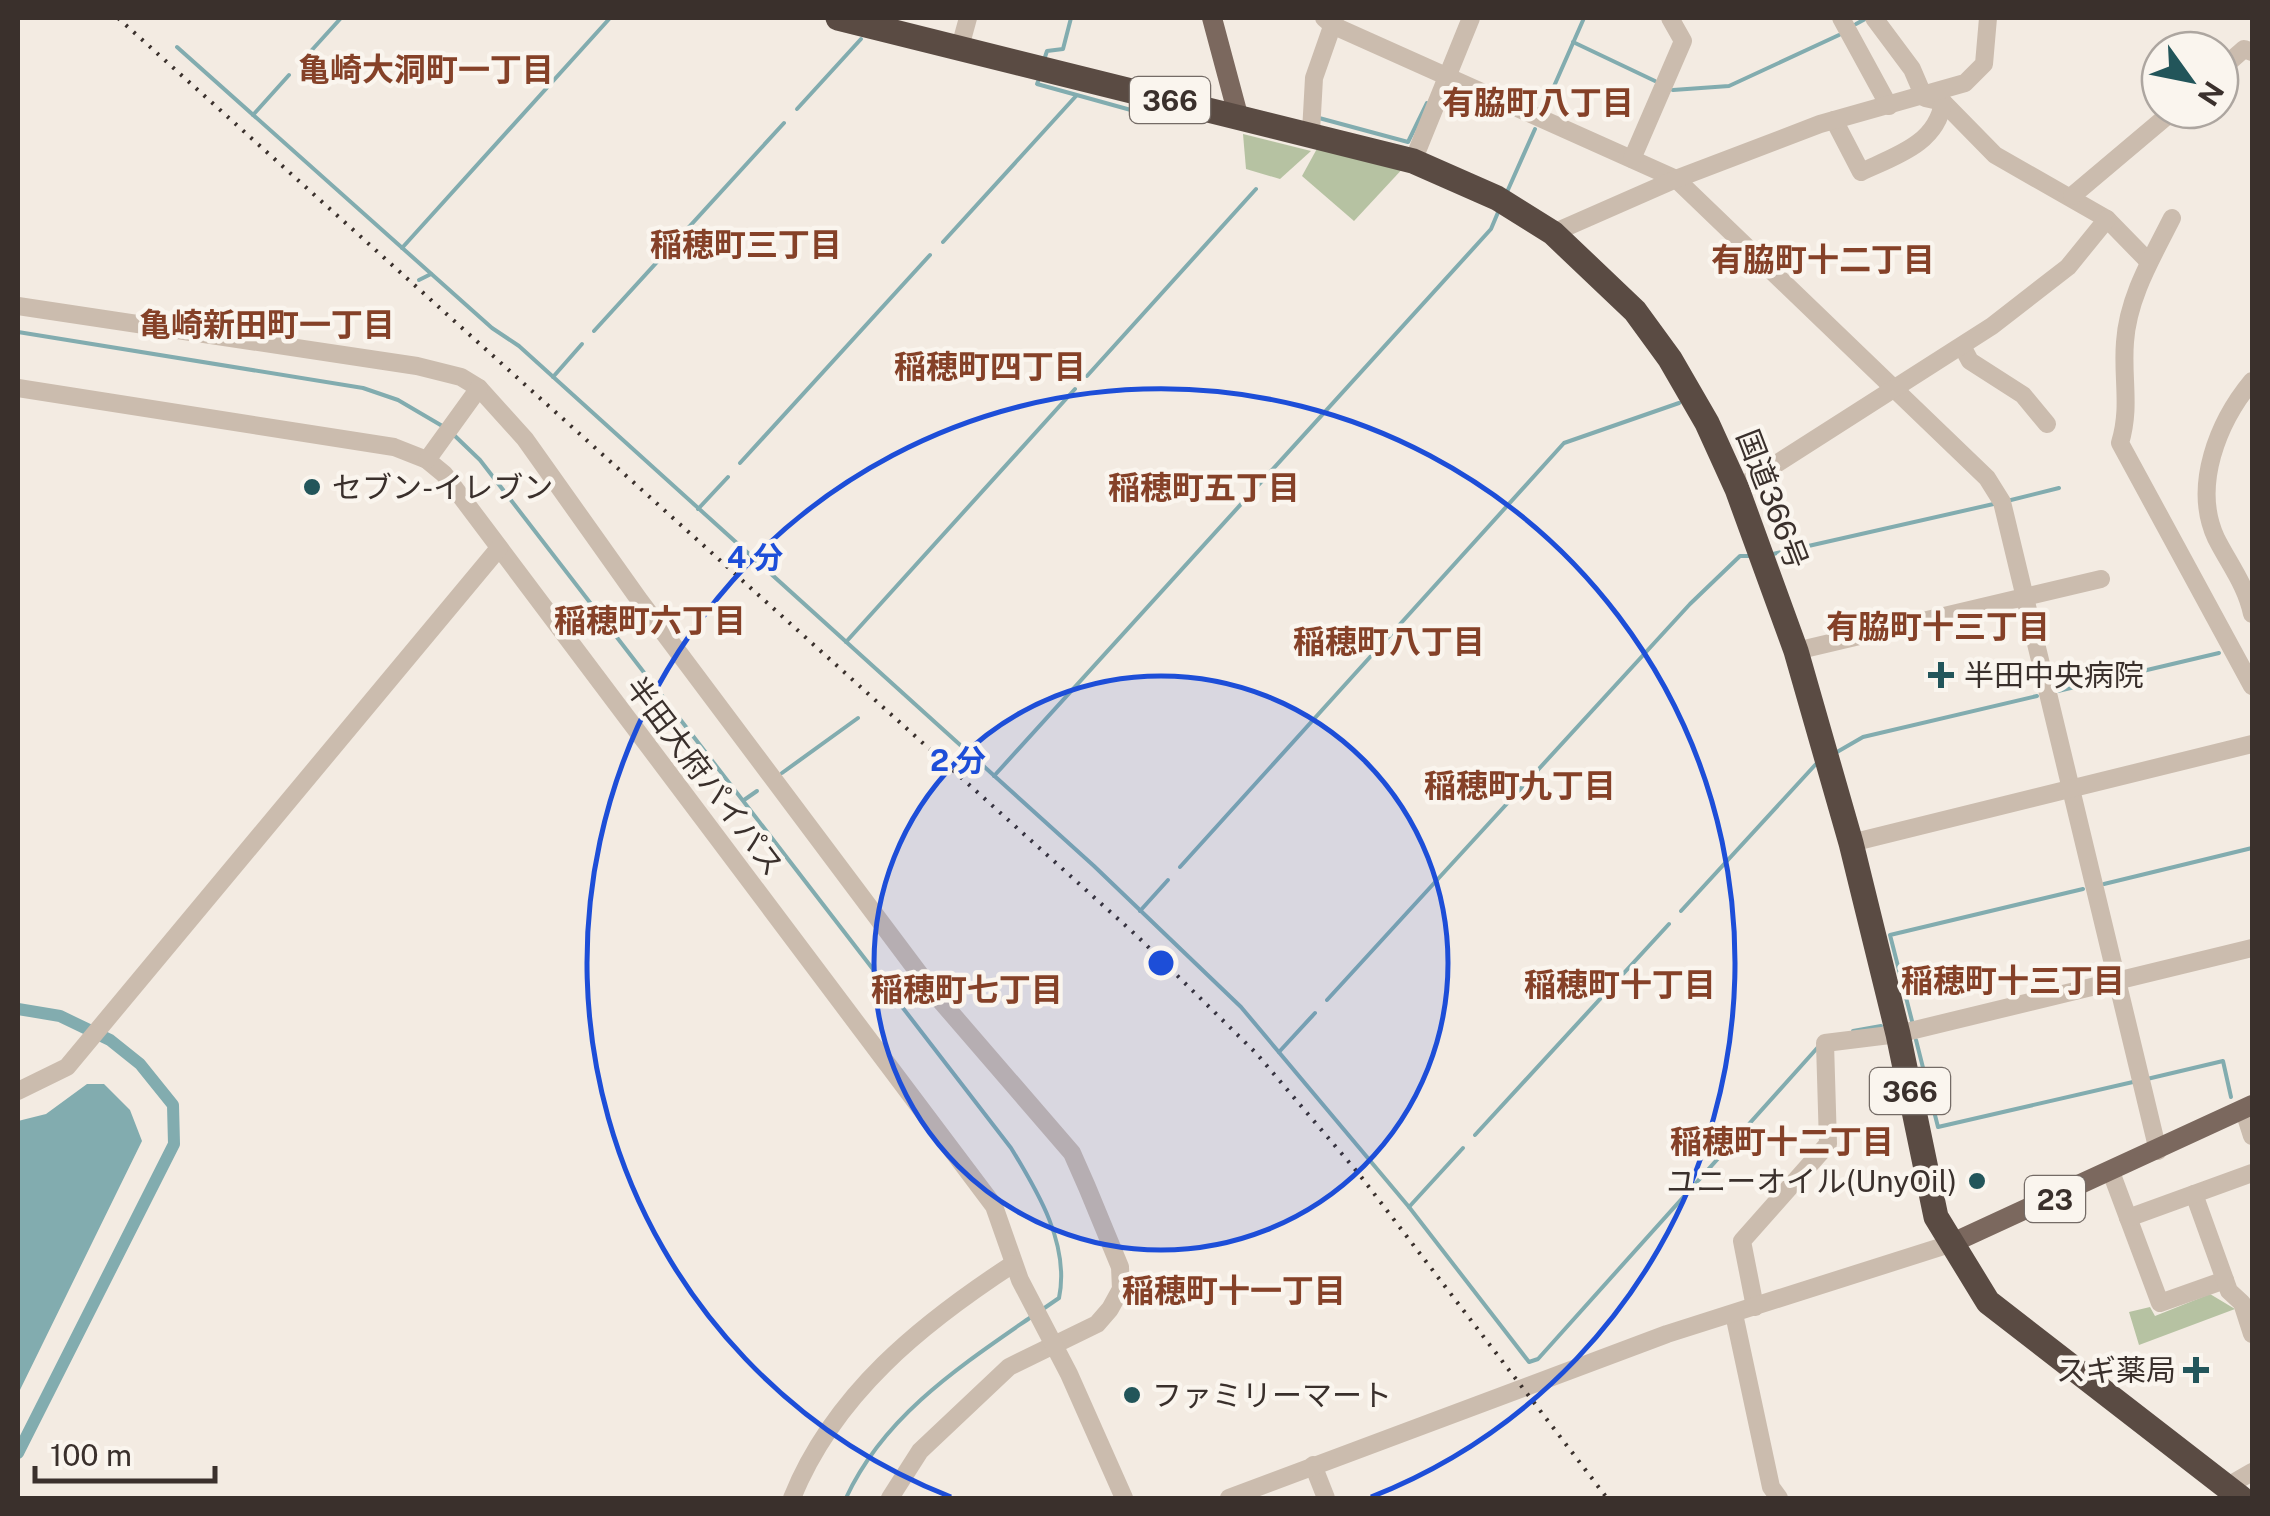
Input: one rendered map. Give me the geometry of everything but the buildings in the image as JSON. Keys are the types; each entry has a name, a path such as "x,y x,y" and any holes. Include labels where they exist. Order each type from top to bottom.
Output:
{"highway":[{"name":"国道366号","path":"838,18 1413,160 1503,202 1553,233 1606,280 1654,335 1708,423 1737,489 1796,651 1851,843 1898,1034 1936,1217 1988,1302 2233,1493"}],"main road":[{"path":"1212,18 1238,115"},
{"name":"23","path":"1950,1244 2248,1108"}],"street":[{"path":"960,46 968,18"},
{"path":"1413,160 1471,18"},
{"path":"1632,159 1683,42 1670,18"},
{"path":"1842,18 1889,106"},
{"path":"1834,120 1861,172 1921,143 1941,115 1874,18"},
{"path":"1553,233 1676,179 1834,120 1934,100 1980,71 1988,18"},
{"path":"1311,132 1314,78 1334,24 1676,179 1894,386 1995,490 2002,502 2158,1151"},
{"path":"1934,100 1995,154 2107,219 2148,261"},
{"path":"2072,196 2150,130"},
{"path":"2172,218 2148,261 2126,332 2129,412 2120,443 2252,686"},
{"path":"1737,489 1962,346 2068,267 2107,219"},
{"path":"18,306 417,366 460,377 479,388 525,439 640,601 933,992 1072,1153 1120,1267 1121,1289 1098,1324 1050,1344 1010,1368 946,1424 920,1451 890,1498"},
{"path":"1962,346 1970,361 2023,394 2047,424"},
{"path":"2252,381 2237,401 2210,461 2204,488 2214,534 2243,584 2252,614"},
{"path":"18,388 431,455 479,388"},
{"name":"半田大府パイパス","path":"431,455 994,1206 1016,1272 1050,1344 1069,1374 1124,1498"},
{"path":"18,1091 67,1067 128,989 334,750 499,548"},
{"path":"1796,651 2100,579"},
{"path":"1851,843 2252,744"},
{"path":"1755,1306 1742,1241 1828,1144 1825,1044 1898,1034 2252,948"},
{"path":"2248,1108 2252,1136"},
{"path":"2110,1172 2160,1303 2225,1280"},
{"path":"2128,1218 2252,1173"},
{"path":"2194,1194 2225,1280 2247,1301 2252,1334"},
{"path":"1230,1498 1668,1334 1950,1244"},
{"path":"792,1498 804,1470 835,1420 864,1384 944,1310 1016,1272"},
{"path":"1734,1314 1771,1487 1779,1498"},
{"path":"1313,1465 1326,1498"},
{"path":"2233,1493 2252,1472"}],"green space":[{"path":"1243,134 1311,151 1280,179 1246,169"},
{"path":"1319,145 1406,165 1354,221 1302,176"},
{"path":"2210,1294 2235,1309 2139,1345 2129,1312 2150,1307 2155,1316"}],"water":[{"path":"87,1084 104,1084 130,1110 142,1141 18,1394 18,1121 46,1114"}],"waterway":[{"path":"301,62 341,18"},
{"path":"402,248 610,18"},
{"path":"1045,57 1047,51 1063,49 1071,18"},
{"path":"1544,109 1584,18"},
{"path":"1856,24 1867,18"},
{"path":"1673,90 1729,86 1839,35"},
{"path":"797,109 861,39"},
{"path":"1573,42 1655,81"},
{"path":"177,47 492,328 519,346 1094,866 1241,1007 1409,1207 1529,1362 1538,1359 1819,1046"},
{"path":"253,115 289,75"},
{"path":"1039,79 1037,84 1167,120"},
{"path":"943,242 1076,96"},
{"path":"1319,118 1408,142 1427,103"},
{"path":"594,331 784,123"},
{"path":"1507,192 1535,129"},
{"path":"1087,376 1256,189"},
{"path":"994,776 1491,229 1499,210"},
{"path":"740,463 930,255"},
{"path":"419,280 431,274"},
{"path":"18,332 363,388 398,400 444,427"},
{"path":"553,377 582,344"},
{"path":"846,642 1075,389"},
{"path":"1383,643 1564,443 1679,403"},
{"path":"455,436 480,460 1011,1148 1041,1201 1060,1258 1059,1298 1043,1309"},
{"path":"698,509 728,477"},
{"path":"2007,501 2059,488"},
{"path":"1773,554 1998,503"},
{"path":"1327,1000 1690,604 1740,556 1749,556"},
{"path":"2058,691 2219,653"},
{"path":"1180,867 1371,656"},
{"path":"1837,752 1863,737 2037,696"},
{"path":"782,773 858,718"},
{"path":"1681,911 1816,764"},
{"path":"744,800 757,791"},
{"path":"2104,884 2252,848"},
{"path":"1140,911 1168,880"},
{"path":"1912,1021 1890,935 2083,889"},
{"path":"1475,1135 1669,924"},
{"path":"18,1009 60,1016 110,1040 140,1064 173,1105 174,1144 18,1453"},
{"path":"1279,1052 1315,1013"},
{"path":"1853,1031 1881,1026"},
{"path":"1916,1040 1938,1127 2133,1082"},
{"path":"2147,1079 2223,1061 2231,1097"},
{"path":"1409,1207 1463,1148"},
{"path":"846,1498 862,1469 902,1418 951,1375 1031,1317"}],"railway":[{"path":"118,18 1137,936 1256,1053 1359,1174 1607,1498"}],"place":[{"name":"セブン-イレブン","path":"312,487"},
{"name":"半田中央病院","path":"1941,675"},
{"name":"ユニーオイル(UnyOil)","path":"1977,1181"},
{"name":"スギ薬局","path":"2196,1370"},
{"name":"ファミリーマート","path":"1132,1395"}],"district":[{"name":"亀崎大洞町一丁目","path":"426,69"},
{"name":"有脇町八丁目","path":"1538,102"},
{"name":"稲穂町三丁目","path":"746,244"},
{"name":"有脇町十二丁目","path":"1823,259"},
{"name":"亀崎新田町一丁目","path":"267,324"},
{"name":"稲穂町四丁目","path":"990,366"},
{"name":"稲穂町五丁目","path":"1204,487"},
{"name":"稲穂町六丁目","path":"650,620"},
{"name":"有脇町十三丁目","path":"1938,626"},
{"name":"稲穂町八丁目","path":"1389,641"},
{"name":"稲穂町九丁目","path":"1520,785"},
{"name":"稲穂町十三丁目","path":"2013,980"},
{"name":"稲穂町十丁目","path":"1620,984"},
{"name":"稲穂町七丁目","path":"967,989"},
{"name":"稲穂町十二丁目","path":"1782,1141"},
{"name":"稲穂町十一丁目","path":"1234,1290"}]}
